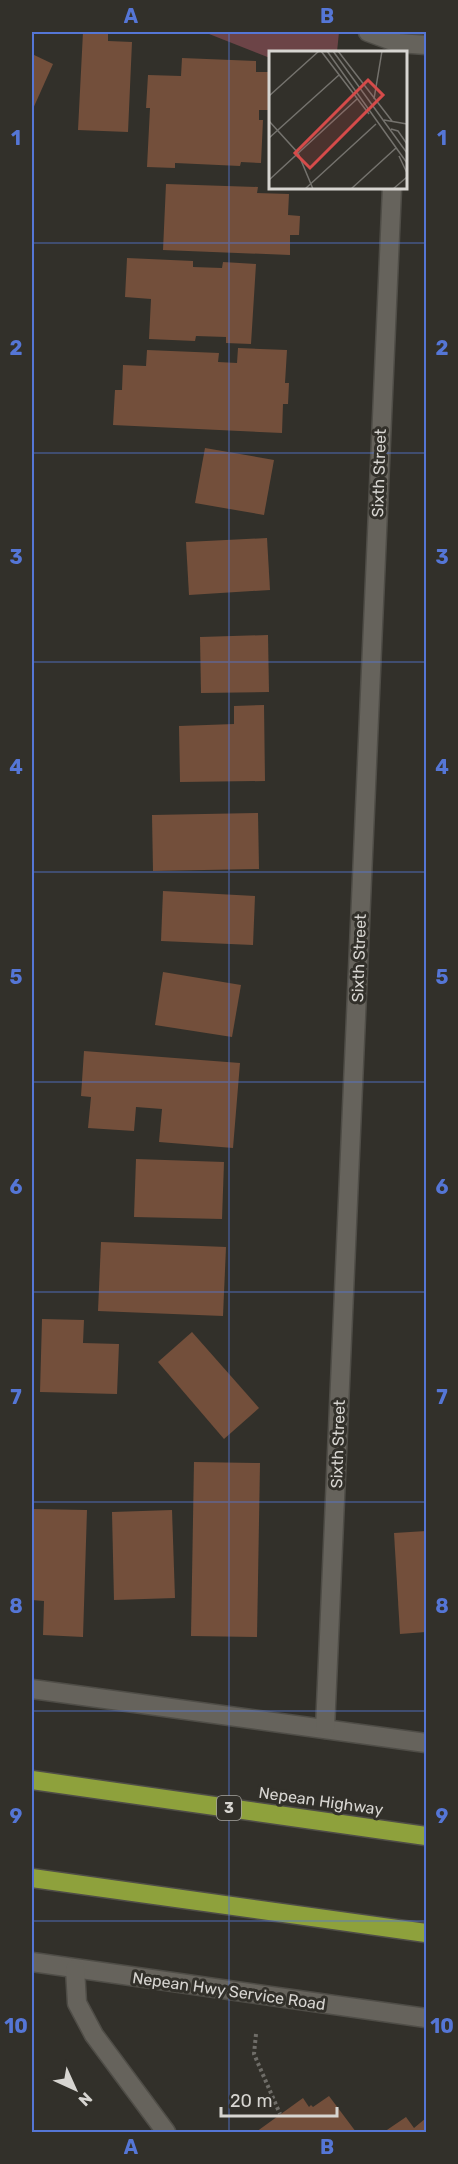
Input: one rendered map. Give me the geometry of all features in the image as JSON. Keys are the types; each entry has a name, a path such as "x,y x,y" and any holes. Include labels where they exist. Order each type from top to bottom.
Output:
{"highway":[{"name":"Nepean Highway","path":"32,1780 426,1836"},
{"path":"32,1878 426,1933"}],"street":[{"path":"368,32 398,42 426,45"},
{"name":"Sixth Street","path":"325,1729 392,189"},
{"path":"32,1689 426,1743"},
{"name":"Nepean Hwy Service Road","path":"32,1962 426,2018"},
{"path":"75,1969 77,2003 94,2035 166,2133"}],"path":[{"path":"256,2034 254,2054 280,2114"}],"shaded area":[{"path":"204,32 339,32 337,51 269,51 269,58"}],"building":[{"path":"83,32 108,32 108,41 132,42 128,132 78,130"},
{"path":"32,54 53,64 32,111"},
{"path":"182,58 256,61 256,72 269,72 269,110 259,110 259,120 263,120 261,163 241,162 240,166 175,163 175,168 147,167 150,108 146,108 148,75 181,76"},
{"path":"166,184 258,187 257,193 289,194 288,215 300,216 299,235 290,235 290,255 163,250"},
{"path":"127,258 193,261 193,267 222,268 223,262 256,264 251,344 226,343 226,337 196,336 195,341 149,339 151,299 125,297"},
{"path":"238,348 287,350 285,383 289,383 288,404 283,404 282,433 113,425 115,390 122,390 123,365 146,366 147,350 219,353 218,362 237,363"},
{"path":"205,448 274,460 264,515 195,503"},
{"path":"267,538 270,590 189,595 186,542"},
{"path":"268,635 269,692 201,693 200,637"},
{"path":"264,705 265,781 180,782 179,726 234,724 234,706"},
{"path":"258,813 259,869 153,871 152,815"},
{"path":"163,891 255,896 253,945 161,941"},
{"path":"163,972 241,985 232,1037 155,1025"},
{"path":"84,1051 240,1063 233,1148 159,1142 162,1109 136,1107 134,1131 88,1128 91,1097 81,1096"},
{"path":"136,1159 224,1162 222,1219 134,1217"},
{"path":"101,1242 226,1247 223,1316 98,1311"},
{"path":"42,1319 84,1320 83,1343 119,1344 117,1394 40,1392"},
{"path":"192,1332 259,1408 224,1439 158,1362"},
{"path":"194,1462 260,1463 257,1637 191,1636"},
{"path":"32,1509 87,1510 83,1637 43,1635 44,1601 32,1600"},
{"path":"172,1510 175,1598 114,1600 112,1512"},
{"path":"426,1531 426,1632 400,1634 394,1533"},
{"path":"329,2096 356,2132 256,2132 303,2098 309,2107 311,2105 313,2107"},
{"path":"406,2117 414,2128 426,2118 426,2132 384,2132"}]}
